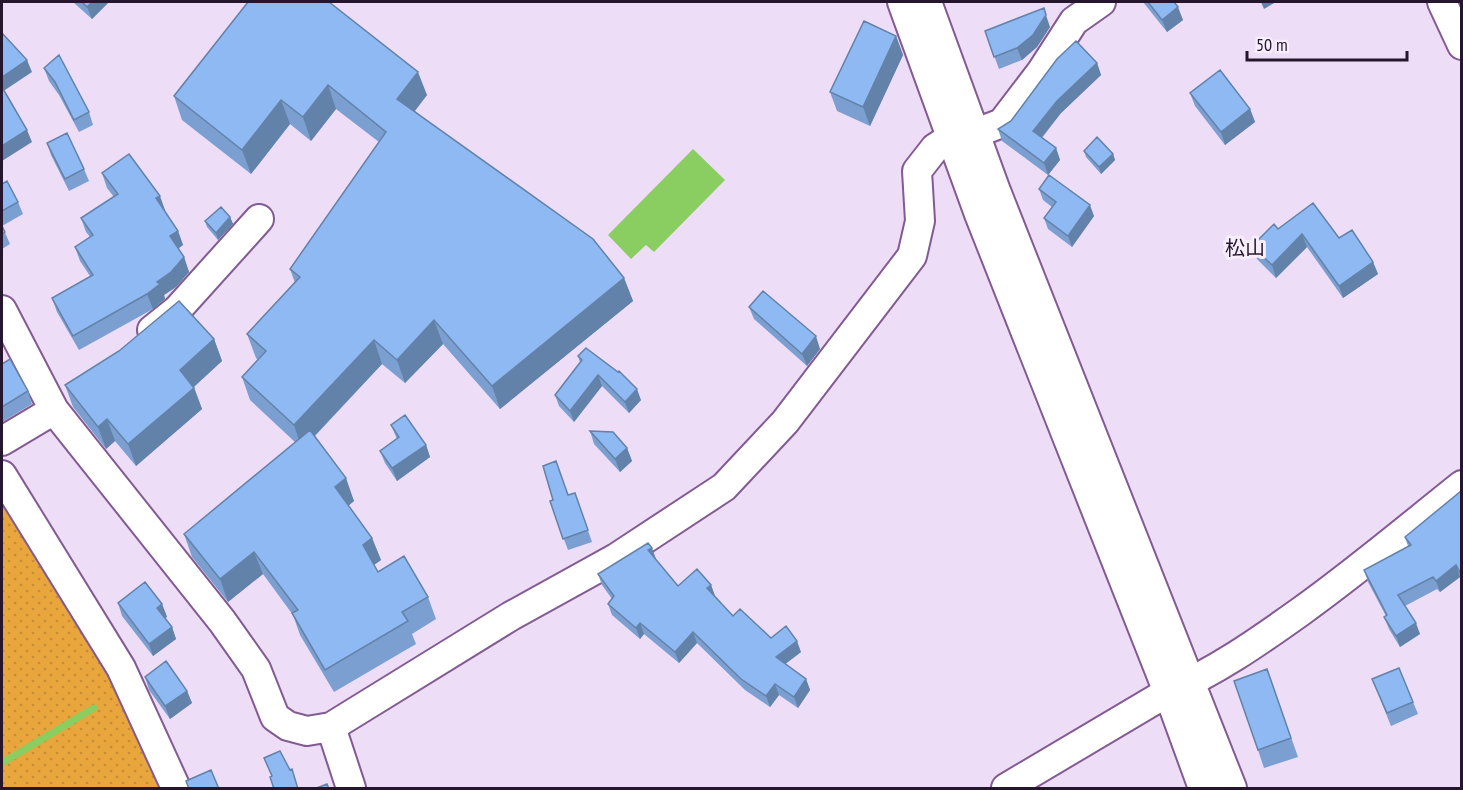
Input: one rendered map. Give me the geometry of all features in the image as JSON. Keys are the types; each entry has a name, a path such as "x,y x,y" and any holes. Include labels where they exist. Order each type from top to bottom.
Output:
{"street":[{"path":"902,2 964,135 996,191 1179,687 1203,789"},
{"path":"927,2 964,135"},
{"path":"2,310 58,401 256,669 275,717 288,726 307,731 331,727 511,616 616,558 724,487 784,422 912,256 921,221 917,171 935,148 964,135 1002,123 1041,72 1074,21 1101,2"},
{"path":"1442,2 1461,45"},
{"path":"133,346 177,310 259,219"},
{"path":"2,441 58,401"},
{"path":"2,475 121,668 176,789"},
{"path":"1006,789 1262,640 1343,581 1461,485"},
{"path":"1179,687 1232,789"},
{"path":"331,727 351,789"}],"shaded area":[{"path":"693,149 725,180 654,252 646,245 631,259 608,235"},
{"path":"2,500 116,683 159,788 2,788"}],"building":[{"path":"82,2 92,2 87,7"},
{"path":"248,2 329,2 418,72 397,99 593,239 624,278 492,386 434,320 397,360 374,340 294,425 242,377 266,351 247,334 300,277 290,269 386,132 328,85 303,117 281,100 242,150 174,96"},
{"path":"1148,2 1174,2 1178,7 1162,20"},
{"path":"1044,8 1046,15 1033,35 1017,48 994,57 985,31"},
{"path":"864,21 896,36 863,107 830,92"},
{"path":"2,33 27,60 2,77"},
{"path":"1076,41 1097,63 1057,101 1033,131 1056,148 1044,163 998,129 1011,121 1057,59"},
{"path":"59,55 89,112 74,120 55,82 44,68"},
{"path":"1220,70 1250,109 1221,132 1190,93"},
{"path":"2,87 27,130 2,146"},
{"path":"67,133 84,169 65,179 47,143"},
{"path":"1097,137 1113,154 1099,167 1084,151"},
{"path":"129,154 160,196 156,198 178,231 170,236 184,257 171,272 157,282 160,284 147,294 73,336 52,298 93,275 75,247 93,235 81,218 118,194 102,173"},
{"path":"1049,175 1090,205 1068,236 1044,218 1056,202 1039,189"},
{"path":"7,181 18,202 2,211 2,184"},
{"path":"1313,203 1339,238 1352,230 1373,262 1339,286 1302,234 1272,265 1252,246 1274,224 1278,229"},
{"path":"221,207 230,217 216,233 205,221"},
{"path":"763,291 816,336 802,354 749,307"},
{"path":"179,301 214,339 180,370 194,388 128,444 107,419 98,427 65,385 119,351"},
{"path":"586,348 619,371 637,389 625,402 598,375 570,411 555,395 582,360 578,356"},
{"path":"10,359 28,391 2,407 2,364"},
{"path":"405,415 426,445 392,468 380,451 399,437 391,425"},
{"path":"310,430 346,478 335,487 372,538 363,545 378,572 404,556 428,597 402,612 408,621 325,670 292,613 298,610 254,552 220,579 184,534"},
{"path":"590,431 613,432 627,448 615,459"},
{"path":"556,461 568,495 575,493 588,530 563,539 550,501 553,500 543,466"},
{"path":"1461,491 1461,574 1456,565 1436,581 1433,577 1398,595 1416,623 1396,636 1384,617 1387,615 1364,570 1411,545 1405,537"},
{"path":"648,543 652,548 648,550 678,586 697,569 711,585 707,588 733,616 740,609 771,638 786,626 797,641 776,657 806,679 794,697 775,684 766,696 741,679 693,632 675,652 640,623 636,628 608,604 614,596 598,574"},
{"path":"145,582 162,604 157,608 172,627 149,644 118,603"},
{"path":"166,661 187,691 165,706 145,677"},
{"path":"1399,668 1413,702 1387,713 1372,679"},
{"path":"1267,669 1291,738 1258,750 1234,681"},
{"path":"280,751 290,770 292,769 298,789 274,789 270,777 272,776 264,758"},
{"path":"211,770 219,789 189,789 186,781"},
{"path":"327,784 329,789 314,789"}],"waterway":[{"path":"2,763 94,708"}],"district":[{"name":"松山","path":"1245,248"}]}
